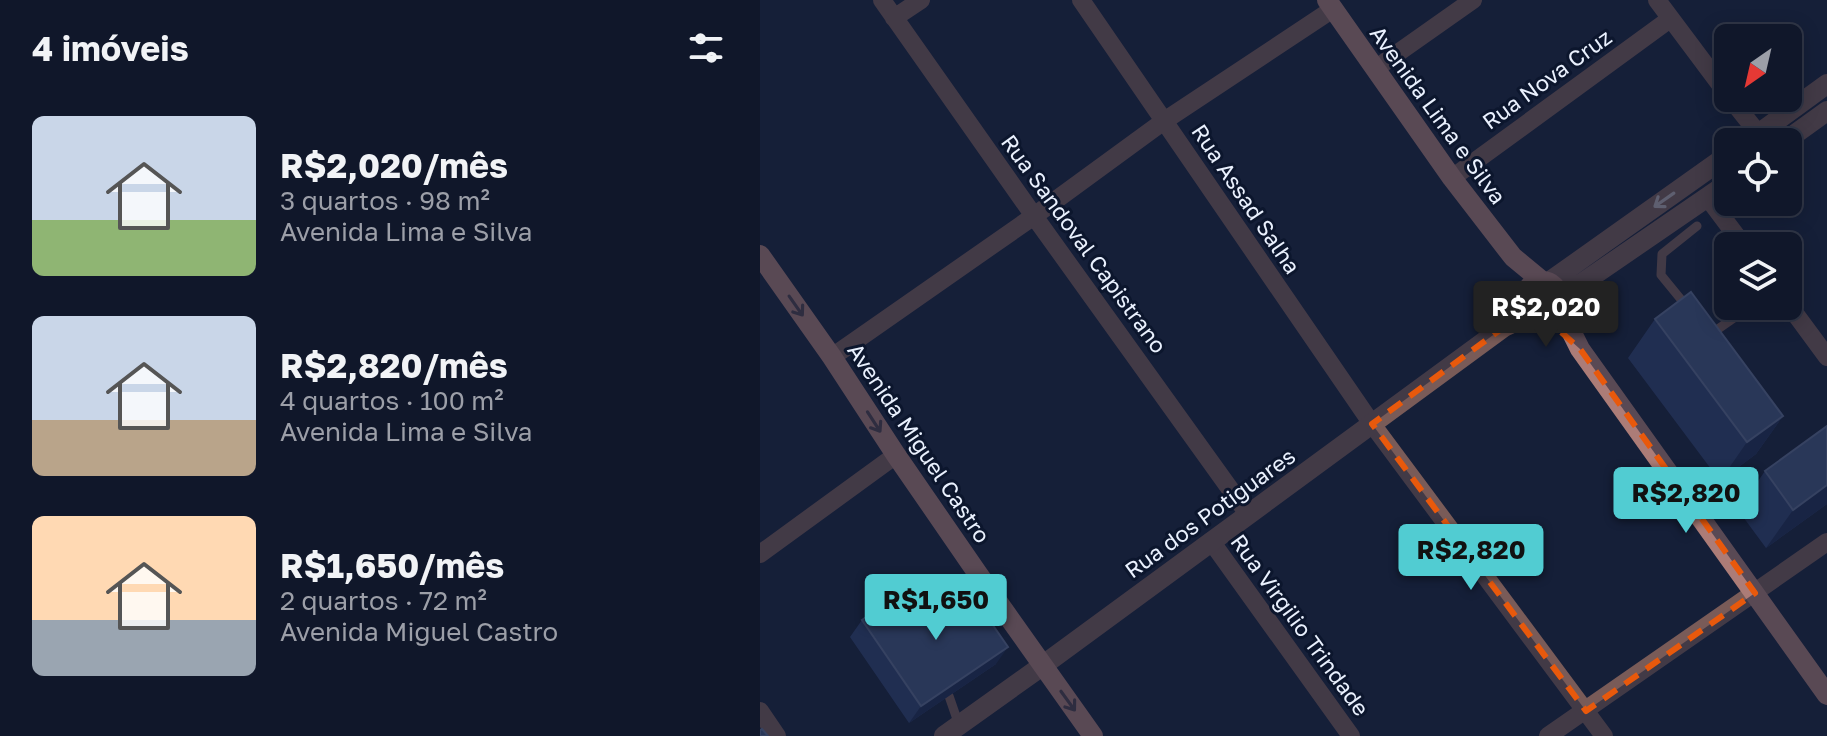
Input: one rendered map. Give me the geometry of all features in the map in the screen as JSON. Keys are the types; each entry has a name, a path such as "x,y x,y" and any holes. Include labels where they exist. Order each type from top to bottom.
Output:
{"main road":[{"name":"Avenida Lima e Silva","path":"1330,4 1452,178 1580,349 1827,695"},
{"name":"Avenida Miguel Castro","path":"760,255 832,357 972,578 1093,736"}],"street":[{"name":"Rua Sandoval Capistrano","path":"882,0 1248,514"},
{"path":"894,18 921,0"},
{"name":"Rua Assad Salha","path":"1081,0 1372,424 1604,736"},
{"path":"1375,69 1473,0"},
{"path":"1657,0 1714,76"},
{"path":"832,357 1330,4"},
{"name":"Rua Nova Cruz","path":"1452,178 1670,19"},
{"path":"1770,128 1827,84"},
{"path":"1802,129 1827,111"},
{"name":"Rua dos Potiguares","path":"951,731 1504,327 1714,166"},
{"name":"Rua dos Potiguares","path":"1542,298 1714,194"},
{"path":"1708,198 1734,232"},
{"path":"1800,320 1827,357"},
{"path":"760,554 896,455"},
{"name":"Rua Virgilio Trindade","path":"1211,541 1351,736"},
{"path":"1548,736 1827,542"},
{"path":"760,711 777,736"}],"lane":[{"path":"1697,226 1662,254 1661,275 1700,322 1710,329 1718,329 1731,320"},
{"path":"949,696 951,731"}],"highlighted area":[{"path":"1542,315 1580,349 1755,593 1586,711 1372,424 1504,327"}],"building":[{"path":"1691,292 1783,416 1747,442 1655,319"},
{"path":"1827,426 1827,485 1793,510 1765,471"},
{"path":"963,582 1008,647 921,706 862,620 892,599 907,621"}]}
